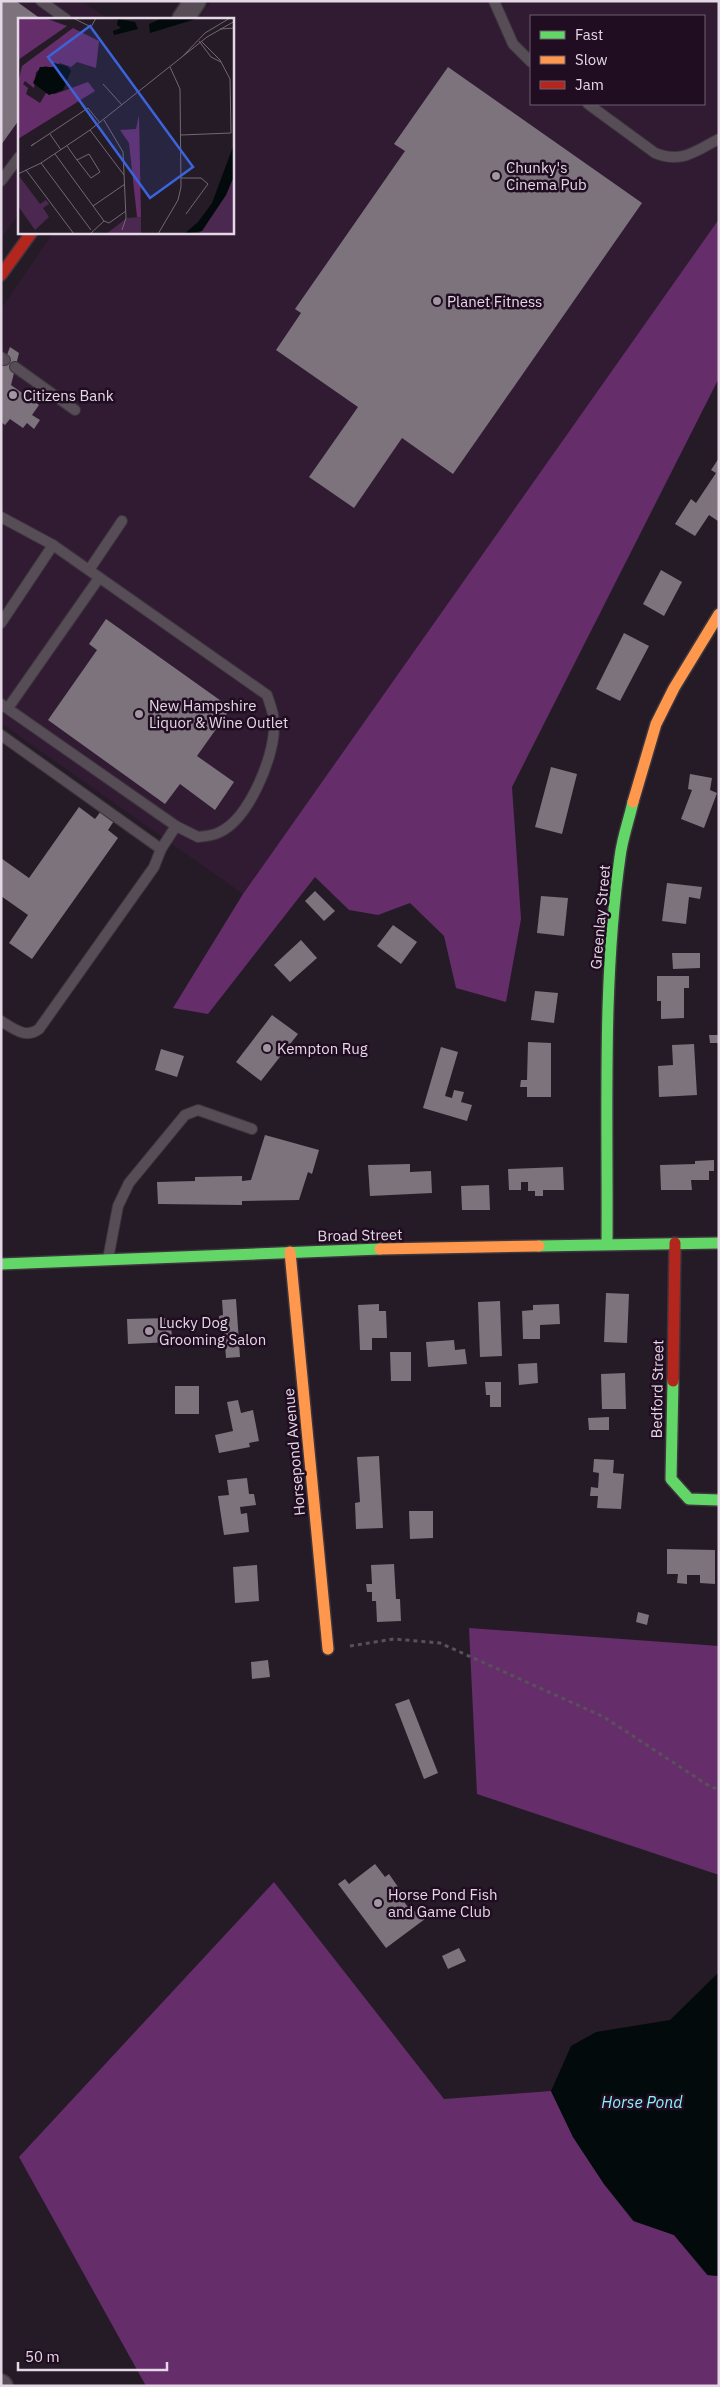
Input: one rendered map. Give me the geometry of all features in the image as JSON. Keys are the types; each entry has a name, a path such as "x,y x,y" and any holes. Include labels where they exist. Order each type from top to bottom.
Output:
{"street":[{"path":"183,18 195,1"},
{"path":"1,275 31,234"},
{"name":"Greenlay Street","path":"607,1244 612,924 620,855 641,772 656,724 674,688 719,614"},
{"name":"Bedford Street","path":"675,1243 671,1478 689,1499 719,1500"},
{"name":"Broad Street","path":"1,1264 290,1252 719,1243"},
{"name":"Horsepond Avenue","path":"290,1252 328,1649"}],"lane":[{"path":"41,1 65,18"},
{"path":"494,1 513,44 530,61"},
{"path":"589,105 655,153 665,157 674,159 719,139"},
{"path":"1,181 18,158"},
{"path":"15,367 75,410"},
{"path":"1,517 53,545 267,696 273,712 272,750 260,782 240,814 222,832 198,837 176,826 4,706 99,578"},
{"path":"89,570 122,521"},
{"path":"1,623 53,545"},
{"path":"1,735 162,849"},
{"path":"1,1021 23,1033 32,1034 39,1029 154,867 176,826"},
{"path":"108,1260 118,1206 129,1184 185,1115 198,1110 252,1129"}],"path":[{"path":"328,1649 394,1639 440,1643 604,1717 706,1784 719,1790"}],"shaded area":[{"path":"1,1 81,1 106,18 18,18 18,215 1,238"},
{"path":"211,1 719,1 719,219 243,894 1,723 1,309 52,234 234,234 234,18 200,18"},
{"path":"719,219 719,378 512,787 521,919 506,1002 456,988 444,936 410,903 378,915 349,910 315,877 208,1014 173,1008 243,894"},
{"path":"469,1628 719,1646 719,1875 477,1794"},
{"path":"274,1882 444,2099 551,2091 573,2137 604,2184 633,2221 674,2235 707,2275 719,2276 719,2386 146,2386 19,2157"}],"water":[{"name":"Horse Pond","path":"719,1972 719,2276 708,2275 674,2235 634,2221 604,2184 573,2137 551,2091 571,2046 596,2032 670,2020"}],"building":[{"path":"1,1 16,1 40,18 18,18 18,121 1,145"},
{"path":"448,67 642,203 453,474 402,438 354,508 309,477 358,407 276,350 301,313 295,309 405,151 394,144"},
{"name":"Citizens Bank","path":"10,347 19,353 11,385 39,405 32,415 40,420 34,429 27,423 23,428 10,419 5,425 1,422 1,370"},
{"path":"719,458 719,519 718,521 709,515 695,536 675,524 691,499 696,503 716,473 711,470"},
{"path":"661,570 682,582 664,616 643,604"},
{"name":"New Hampshire Liquor & Wine Outlet","path":"106,619 231,708 197,756 234,782 215,810 180,784 165,804 48,720 97,650 89,644"},
{"path":"624,633 649,646 620,701 596,689"},
{"path":"551,767 577,774 562,834 535,827"},
{"path":"690,774 712,778 710,790 717,793 704,828 681,819 692,790 688,789"},
{"path":"79,807 95,819 101,811 114,821 108,830 118,838 32,959 9,943 28,915 1,896 1,858 29,878"},
{"path":"667,883 702,887 700,899 689,897 686,924 662,921"},
{"path":"315,891 335,911 324,921 305,901"},
{"path":"541,896 568,898 564,936 537,933"},
{"path":"393,925 417,942 401,964 377,946"},
{"path":"301,940 317,958 290,982 274,965"},
{"path":"672,953 700,953 700,968 673,969"},
{"path":"657,976 689,976 689,988 684,988 684,1018 661,1019 661,1001 657,1001"},
{"path":"535,991 558,993 554,1023 531,1020"},
{"name":"Kempton Rug","path":"272,1015 298,1034 261,1081 236,1062"},
{"path":"709,1035 719,1035 719,1043 710,1043"},
{"path":"528,1042 551,1043 551,1097 527,1097 527,1087 520,1087 521,1080 527,1080"},
{"path":"694,1044 697,1095 659,1097 658,1066 673,1065 672,1045"},
{"path":"441,1047 458,1052 445,1096 452,1098 454,1090 464,1092 461,1102 472,1105 467,1121 423,1108"},
{"path":"161,1049 184,1056 177,1077 155,1070"},
{"path":"265,1135 319,1150 312,1174 308,1172 299,1200 242,1201 242,1205 158,1204 157,1182 195,1181 195,1177 242,1176 242,1181 251,1180"},
{"path":"714,1160 714,1171 709,1171 709,1180 691,1180 692,1190 661,1190 660,1165 695,1164 695,1161"},
{"path":"410,1164 410,1172 431,1171 432,1193 370,1196 368,1165"},
{"path":"563,1167 564,1190 543,1190 543,1196 535,1196 535,1191 528,1191 528,1182 521,1182 521,1190 509,1190 508,1169"},
{"path":"489,1185 490,1210 462,1210 461,1186"},
{"path":"606,1293 629,1294 627,1343 604,1342"},
{"path":"236,1299 240,1357 226,1358 224,1331 220,1331 219,1316 223,1315 222,1300"},
{"path":"500,1301 502,1356 480,1357 478,1302"},
{"path":"379,1304 379,1311 386,1311 387,1338 372,1338 372,1350 360,1350 358,1305"},
{"path":"559,1304 560,1324 540,1325 540,1339 523,1339 522,1311 533,1310 533,1305"},
{"name":"Lucky Dog Grooming Salon","path":"171,1318 172,1342 128,1344 127,1319"},
{"path":"454,1340 455,1350 465,1349 467,1364 428,1367 426,1342"},
{"path":"390,1352 411,1352 411,1381 391,1381"},
{"path":"537,1363 538,1383 519,1385 518,1364"},
{"path":"625,1373 626,1409 602,1409 601,1374"},
{"path":"485,1382 501,1382 501,1407 490,1407 490,1395 486,1395"},
{"path":"175,1386 199,1386 199,1414 175,1414"},
{"path":"238,1400 241,1413 253,1410 259,1441 249,1443 250,1447 219,1453 215,1435 233,1431 227,1402"},
{"path":"609,1417 609,1430 589,1430 588,1418"},
{"path":"379,1456 383,1528 356,1529 355,1503 360,1502 357,1457"},
{"path":"594,1459 614,1460 613,1473 624,1474 621,1509 597,1508 598,1496 590,1496 591,1487 598,1488 599,1473 593,1472"},
{"path":"247,1478 249,1494 254,1494 256,1505 240,1507 241,1514 247,1513 249,1532 224,1535 218,1496 229,1495 227,1480"},
{"path":"409,1511 433,1511 433,1538 410,1539"},
{"path":"667,1549 715,1550 715,1584 700,1583 700,1575 687,1575 687,1584 677,1583 678,1574 667,1574"},
{"path":"394,1564 396,1599 400,1599 401,1621 377,1622 376,1601 372,1601 372,1592 367,1592 366,1584 372,1584 371,1565"},
{"path":"257,1565 259,1601 235,1603 233,1567"},
{"path":"638,1612 649,1615 647,1625 636,1622"},
{"path":"268,1660 270,1677 252,1679 251,1662"},
{"path":"409,1699 438,1773 424,1779 395,1704"},
{"name":"Horse Pond Fish and Game Club","path":"375,1864 385,1877 389,1874 403,1894 400,1896 412,1913 418,1909 425,1919 386,1948 338,1884 345,1879 349,1884"},
{"path":"459,1948 466,1961 448,1969 442,1956"}],"traffic: fast":[{"path":"607,1244 608,1001 614,905 621,850 633,802"},
{"path":"539,1246 719,1243"},
{"path":"1,1264 380,1249"},
{"path":"673,1381 671,1479 689,1499 719,1500"}],"traffic: slow":[{"path":"633,802 656,724 674,688 719,614"},
{"path":"380,1249 539,1246"},
{"path":"290,1252 328,1649"}],"traffic: jam":[{"path":"1,275 31,234"},
{"path":"673,1381 675,1243"}],"place":[{"name":"Chunky's Cinema Pub","path":"496,176"},
{"name":"Planet Fitness","path":"437,301"},
{"name":"Citizens Bank","path":"13,395"},
{"name":"New Hampshire Liquor & Wine Outlet","path":"139,714"},
{"name":"Kempton Rug","path":"267,1048"},
{"name":"Lucky Dog Grooming Salon","path":"149,1331"},
{"name":"Horse Pond Fish and Game Club","path":"378,1903"}]}
